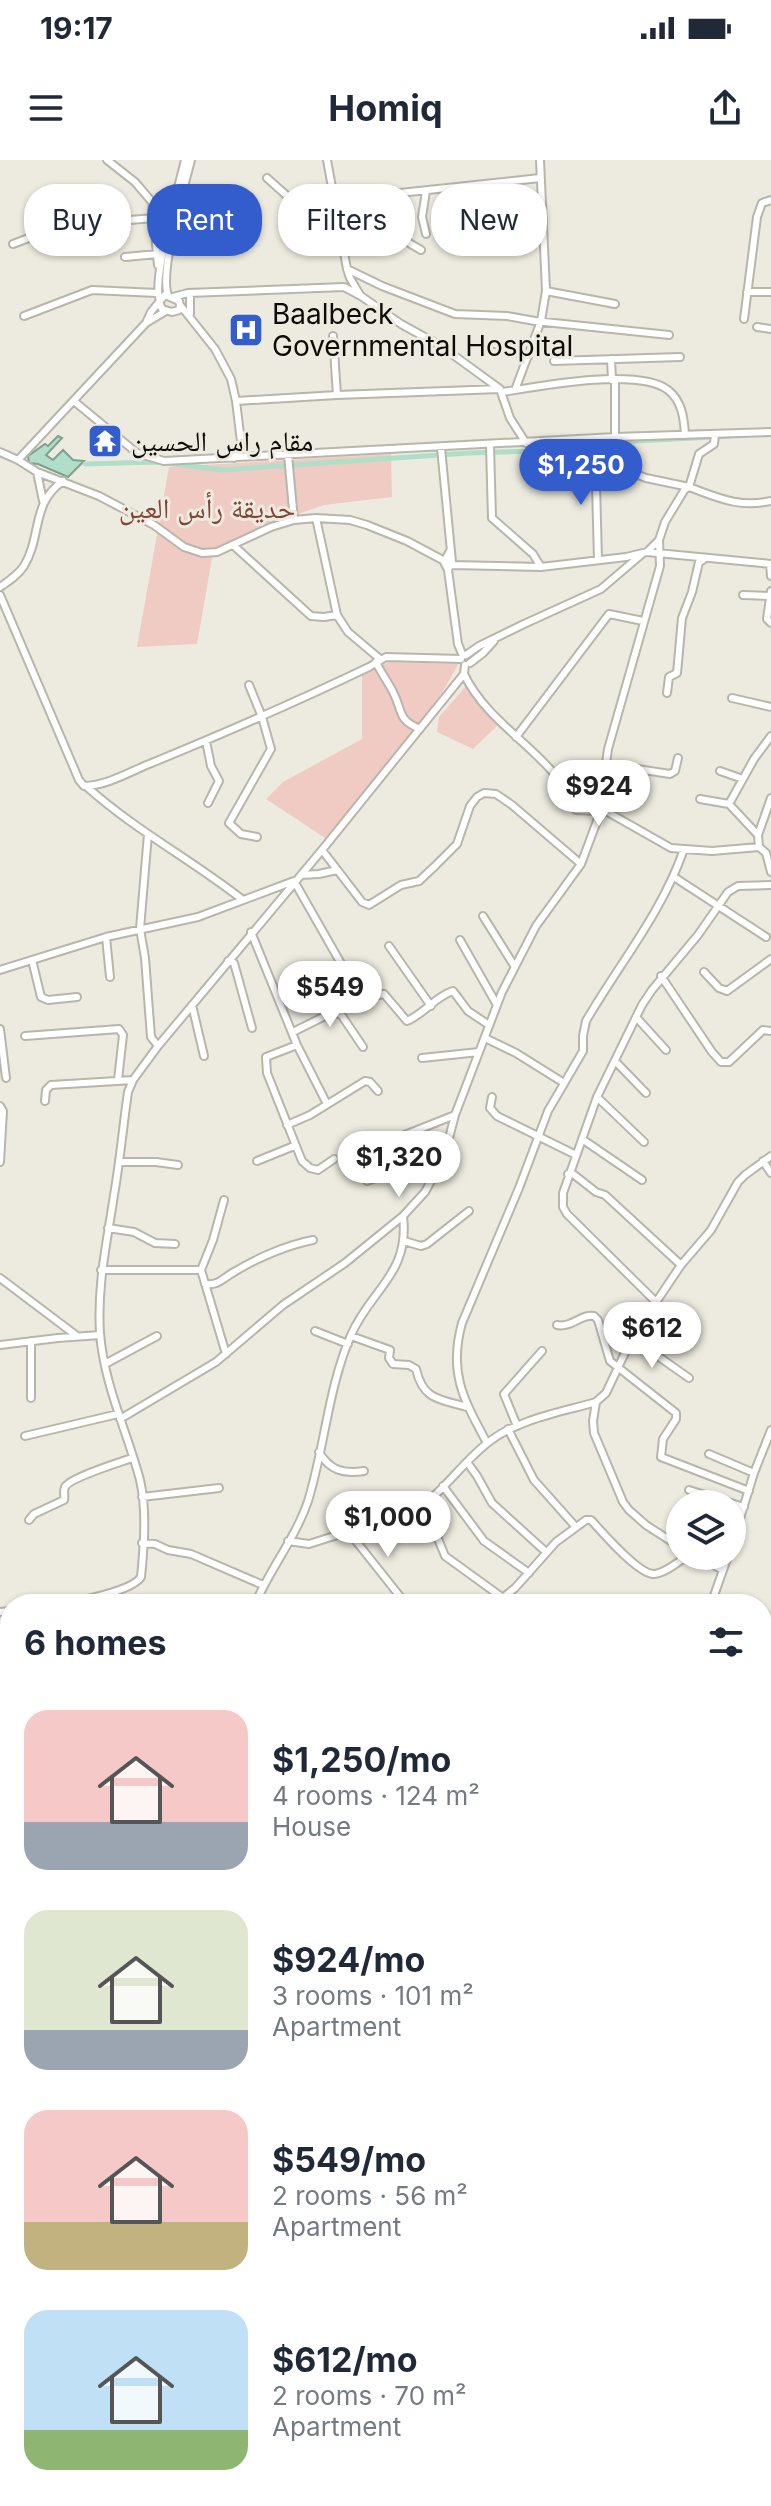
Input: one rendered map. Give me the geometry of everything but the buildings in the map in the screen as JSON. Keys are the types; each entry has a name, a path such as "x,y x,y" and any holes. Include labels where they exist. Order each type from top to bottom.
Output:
{"street":[{"path":"107,160 147,195"},
{"path":"188,160 159,298 160,307 166,311 194,321"},
{"path":"327,160 331,184"},
{"path":"515,390 541,321 546,291 540,160"},
{"path":"267,178 278,188"},
{"path":"488,184 540,178"},
{"path":"415,192 431,190"},
{"path":"426,191 422,217 426,234"},
{"path":"744,319 757,217 762,203 771,200"},
{"path":"13,244 76,220 94,223 147,219"},
{"path":"415,246 421,250"},
{"path":"125,257 147,255"},
{"path":"159,256 170,296 190,314 231,379 241,442 234,458"},
{"path":"345,256 350,278 361,296"},
{"path":"347,269 455,314 507,316 669,335"},
{"path":"344,287 350,278"},
{"path":"24,316 97,290 159,298 344,287 451,353 502,391 510,418 526,443"},
{"path":"546,291 615,304"},
{"path":"747,292 771,292"},
{"path":"175,312 192,296"},
{"path":"190,314 192,296"},
{"path":"146,323 159,298"},
{"path":"18,460 146,323 166,311"},
{"path":"757,327 771,329"},
{"path":"333,336 337,395"},
{"path":"493,343 528,357"},
{"path":"554,361 680,357"},
{"path":"611,359 615,437"},
{"path":"236,401 502,391 613,380 651,381 669,391 681,408 685,435"},
{"path":"75,402 124,444 148,458 164,461 442,454 490,451 539,442 685,435 715,438 771,432"},
{"path":"25,1436 119,1416 186,1382 226,1354 283,1305 345,1263 403,1216 425,1192 447,1146 455,1115 489,1025 515,967 536,926 581,864 600,809 598,800 605,764 659,569 659,540 665,522 689,487 699,454 715,438"},
{"path":"241,442 246,451 255,457"},
{"path":"539,442 552,454 581,455 600,460 646,478 717,496 726,502 752,504 771,501"},
{"path":"490,451 492,518 533,554 541,567"},
{"path":"0,452 37,472 115,504 154,525 190,550 208,553 271,527 316,518 350,520 367,525 407,541 448,563 541,567 645,552 771,564 771,576"},
{"path":"442,454 450,551 448,563 458,644 465,660 464,674 476,695 557,777 576,810 600,809 660,843 684,849 712,851 759,847"},
{"path":"288,458 294,520"},
{"path":"598,560 596,484 600,460"},
{"path":"0,587 18,573 27,560 43,501 37,472"},
{"path":"43,501 63,481"},
{"path":"316,518 337,615 348,632 378,661 401,715 409,724 420,729"},
{"path":"87,787 262,717 378,661 393,657 465,660 479,646 601,589 659,540"},
{"path":"233,545 311,616 337,615"},
{"path":"531,567 533,554"},
{"path":"667,693 669,677 677,673 682,618 699,562 706,558"},
{"path":"0,576 7,582"},
{"path":"743,595 770,594 767,619 771,623"},
{"path":"0,595 79,780 114,811 243,900"},
{"path":"516,737 609,614 643,621"},
{"path":"100,1594 141,1579 142,1497 105,1364 100,1335 101,1270 128,1092 158,1046 464,674"},
{"path":"249,685 271,749 229,823 241,834 257,837"},
{"path":"732,698 771,707"},
{"path":"729,804 771,736"},
{"path":"206,741 211,766 219,781 208,803"},
{"path":"605,764 670,774 675,771 678,758"},
{"path":"720,771 743,779"},
{"path":"322,850 366,905 401,885 417,882 457,844 472,802 487,792 512,805 581,864"},
{"path":"771,798 758,835 759,847 766,853 771,872"},
{"path":"700,799 729,804 758,835"},
{"path":"148,834 140,929 151,1037 158,1046"},
{"path":"487,1443 467,1407 457,1376 458,1337 548,1111 583,1051 586,1021 654,915 674,877 684,849"},
{"path":"301,875 337,870"},
{"path":"674,877 766,937"},
{"path":"0,970 106,937 183,921 294,881"},
{"path":"294,881 343,967 365,996 370,998 384,994 407,1021 453,991 468,1011 489,1025"},
{"path":"657,1303 567,1214 563,1207 563,1193 568,1174 597,1097 636,1017 661,976 735,887 771,885"},
{"path":"268,890 278,901"},
{"path":"483,916 515,967"},
{"path":"251,932 297,1045 327,1104"},
{"path":"106,937 110,977"},
{"path":"460,940 497,1005"},
{"path":"389,946 431,1006"},
{"path":"704,972 719,988 727,991 771,959"},
{"path":"32,960 41,997 48,1000 77,997"},
{"path":"228,961 234,963 252,1028"},
{"path":"661,976 721,1062 729,1062 763,1030 771,1031"},
{"path":"192,1005 204,1056"},
{"path":"293,1032 335,1011 342,1016 363,1047"},
{"path":"636,1017 666,1050"},
{"path":"0,1029 6,1078"},
{"path":"25,1036 119,1029 123,1035 118,1080"},
{"path":"485,1038 564,1083"},
{"path":"297,1045 268,1056 265,1060 267,1073 302,1161 318,1170 334,1159"},
{"path":"422,1058 479,1052"},
{"path":"615,1061 646,1093"},
{"path":"45,1101 46,1090 51,1085 133,1080"},
{"path":"287,1125 365,1081 378,1091"},
{"path":"492,1097 490,1108 494,1114 576,1155"},
{"path":"597,1097 644,1142"},
{"path":"0,1106 3,1111 0,1162"},
{"path":"367,1181 394,1167 385,1147 387,1142 455,1115"},
{"path":"582,1139 642,1180"},
{"path":"257,1161 294,1146"},
{"path":"288,1541 309,1544 416,1510 487,1443 508,1429 596,1402 606,1393 632,1338 681,1265 711,1230 738,1182 771,1156"},
{"path":"763,1161 771,1173"},
{"path":"119,1162 178,1165"},
{"path":"568,1174 573,1174 596,1192 605,1195 681,1265"},
{"path":"224,1200 201,1270 226,1354"},
{"path":"404,1241 421,1246 427,1244 469,1211"},
{"path":"259,1594 307,1503 336,1378 349,1340 360,1316 398,1264 404,1241 403,1216"},
{"path":"108,1228 134,1232 155,1243 175,1244"},
{"path":"205,1284 215,1284 232,1272 265,1257 313,1240"},
{"path":"101,1270 201,1270"},
{"path":"0,1278 77,1336"},
{"path":"557,1325 568,1326 584,1316 594,1316 598,1320 607,1355 614,1365 677,1415 663,1439 661,1457 749,1491"},
{"path":"315,1331 390,1350 389,1358 393,1364 409,1365 416,1369 419,1383 429,1396 467,1407"},
{"path":"0,1345 100,1335"},
{"path":"105,1364 157,1336"},
{"path":"632,1338 689,1378"},
{"path":"31,1341 31,1398"},
{"path":"517,1426 504,1394 542,1351"},
{"path":"596,1402 594,1433 623,1502 635,1517 666,1538"},
{"path":"508,1429 534,1480 575,1526"},
{"path":"746,1501 771,1430"},
{"path":"319,1452 341,1473 364,1471"},
{"path":"709,1454 754,1473"},
{"path":"29,1520 34,1514 64,1500 66,1484 132,1458"},
{"path":"467,1462 492,1503 546,1552"},
{"path":"443,1486 484,1541 529,1573"},
{"path":"142,1497 219,1488"},
{"path":"424,1504 445,1556 497,1594"},
{"path":"507,1594 546,1552 586,1520 591,1520 642,1569 652,1573 666,1568"},
{"path":"348,1531 398,1594"},
{"path":"142,1543 191,1554 263,1585"},
{"path":"715,1594 723,1570"}],"green space":[{"name":"حديقة رأس العين","path":"391,454 392,497 324,505 264,526 213,553 197,644 137,647 169,467"},
{"path":"390,662 458,664 446,687 414,732 325,838 266,799 283,782 362,739 362,674"},
{"path":"466,686 497,726 473,749 437,732 439,717"}],"shaded area":[{"path":"58,436 62,438 46,455 53,460 63,450 73,460 84,461 68,477 29,463 28,456 45,444 48,446"}],"waterway":[{"path":"85,464 157,462 223,470 730,436"}],"place":[{"name":"Baalbeck Governmental Hospital","path":"246,330"},
{"name":"مقام راس الحسين","path":"105,441"}]}
